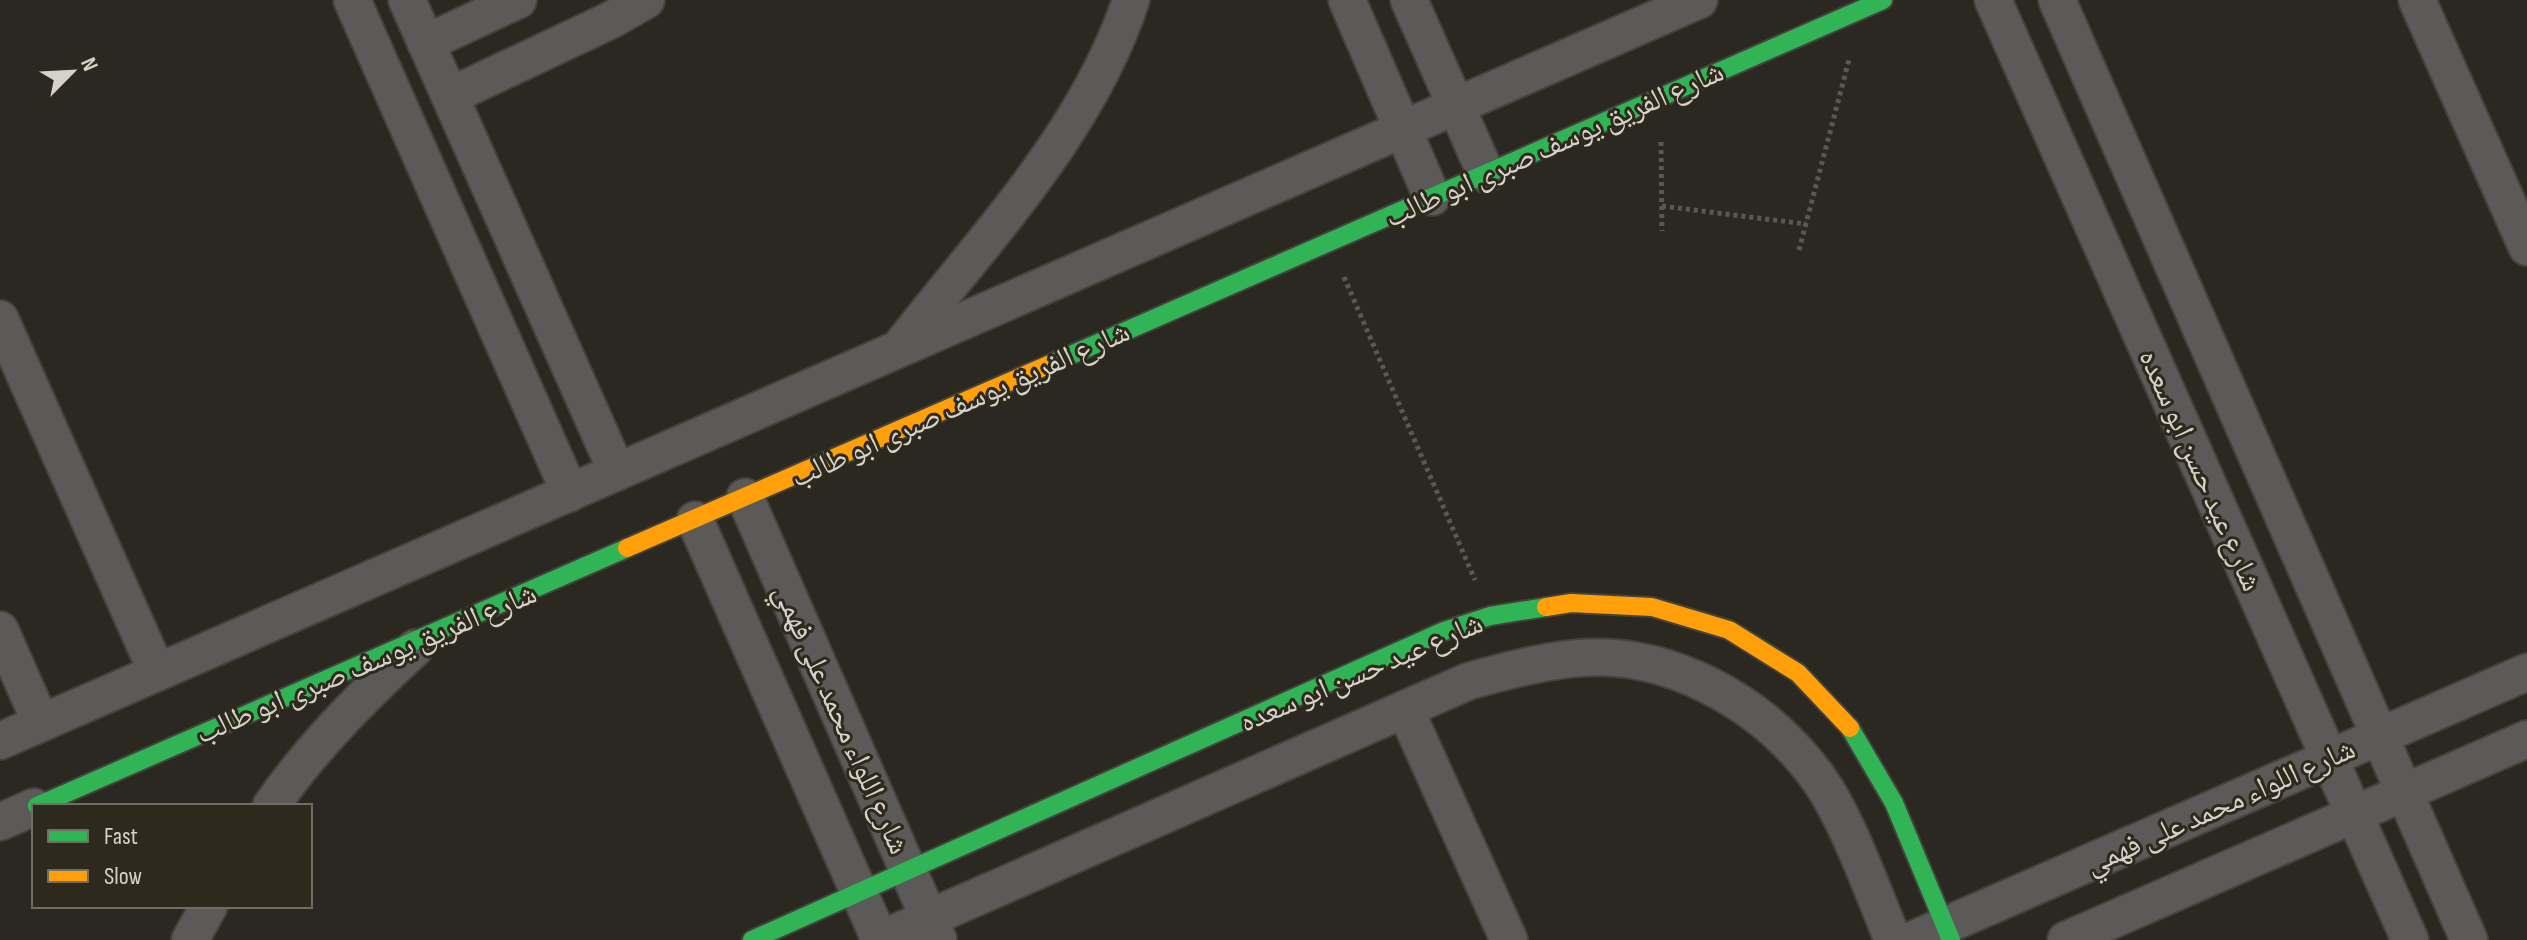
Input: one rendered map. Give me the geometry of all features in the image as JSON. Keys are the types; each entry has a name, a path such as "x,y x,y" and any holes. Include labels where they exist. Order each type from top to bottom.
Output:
{"street":[{"path":"352,0 570,493"},
{"path":"407,0 617,472"},
{"path":"426,43 518,0"},
{"path":"450,96 611,20 646,0"},
{"path":"898,349 1042,170 1091,92 1131,0"},
{"path":"1347,0 1432,197"},
{"path":"1409,0 1486,174"},
{"path":"0,741 1699,0"},
{"name":"شارع الفريق يوسف صبرى ابو طالب","path":"43,804 1883,0"},
{"name":"شارع عيد حسن ابو سعده","path":"1993,0 2410,940"},
{"name":"شارع عيد حسن ابو سعده","path":"2057,0 2469,940"},
{"path":"2417,0 2527,247"},
{"path":"0,319 157,672"},
{"name":"شارع اللواء محمد على فهمي","path":"745,497 934,929"},
{"name":"شارع اللواء محمد على فهمي","path":"695,520 879,940"},
{"name":"شارع عيد حسن ابو سعده","path":"752,940 1444,631 1490,616 1571,603 1652,607 1729,630 1798,673 1854,732 1894,803 1948,933"},
{"path":"0,630 41,723"},
{"path":"272,804 293,775 356,703 426,638"},
{"name":"شارع عيد حسن ابو سعده","path":"879,940 934,929 1179,808 1469,681 1572,658 1629,660 1684,674 1735,698 1780,733 1817,777 1844,827 1893,940"},
{"name":"شارع اللواء محمد على فهمي","path":"1912,940 1948,933 2329,758 2527,672"},
{"path":"1405,709 1509,940"},
{"path":"1219,732 1241,781"},
{"name":"شارع اللواء محمد على فهمي","path":"2066,940 2527,739"},
{"path":"1159,759 1179,808"},
{"name":"شارع الفريق يوسف صبرى ابو طالب","path":"0,822 32,809"},
{"path":"190,940 208,908"}],"path":[{"path":"1799,250 1863,9"},
{"path":"1661,97 1662,231"},
{"path":"1662,206 1806,224"},
{"path":"1330,243 1490,616"}],"traffic: fast":[{"path":"1048,365 1883,0"},
{"path":"42,804 627,548"},
{"path":"752,940 1444,631 1490,616 1546,607"},
{"path":"1850,728 1894,803 1951,940"}],"traffic: slow":[{"path":"627,548 1048,365"},
{"path":"1546,607 1571,603 1652,607 1729,630 1798,673 1850,728"}]}
